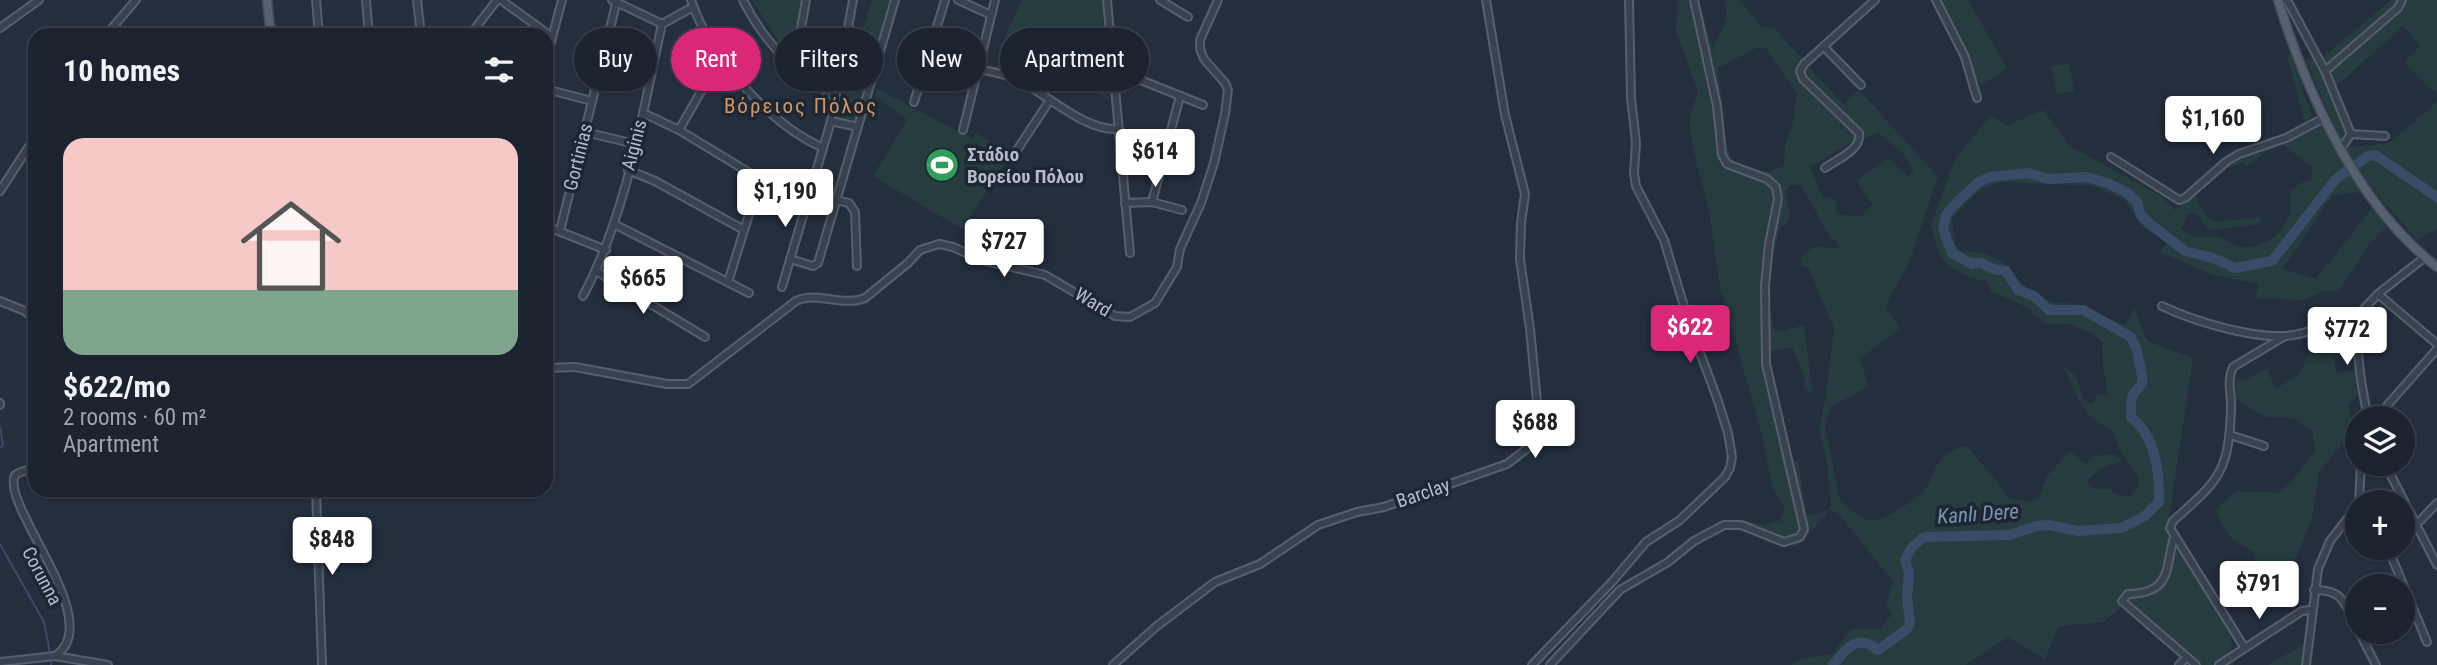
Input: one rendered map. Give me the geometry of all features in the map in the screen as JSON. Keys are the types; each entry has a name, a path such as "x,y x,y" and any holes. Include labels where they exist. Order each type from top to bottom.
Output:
{"main road":[{"path":"267,0 270,28"},
{"path":"2278,0 2292,42 2324,118 2341,149 2383,213 2437,267"}],"street":[{"path":"0,28 39,0"},
{"path":"112,28 136,0"},
{"path":"316,0 318,28"},
{"path":"366,0 368,28"},
{"path":"417,0 420,28"},
{"path":"476,28 499,0 539,28"},
{"path":"553,33 562,0"},
{"path":"743,0 775,48"},
{"path":"801,28 806,0"},
{"path":"782,287 831,121 853,0"},
{"path":"790,259 816,266 895,0"},
{"path":"914,102 944,0"},
{"path":"958,0 991,15"},
{"path":"986,36 995,0"},
{"path":"1107,0 1109,28"},
{"path":"1160,0 1188,17"},
{"name":"Ward","path":"553,368 575,367 667,384 688,384 796,301 804,297 856,301 865,298 920,250 939,244 953,247 981,260 1045,275 1115,316 1130,317 1139,314 1154,303 1177,267 1181,249 1201,203 1214,163 1228,90 1222,77 1204,59 1200,40 1217,0"},
{"name":"Barclay","path":"1113,665 1157,625 1215,582 1260,564 1318,525 1357,512 1384,507 1507,464 1529,447 1538,412 1531,331 1520,259 1525,194 1505,115 1486,0"},
{"path":"1532,665 1612,582 1646,542 1680,520 1725,477 1732,457 1718,401 1689,323 1664,240 1636,186 1629,0"},
{"path":"1549,665 1620,590 1668,562 1694,541 1724,525 1741,525 1784,542 1800,537 1804,529 1766,365 1765,286 1769,244 1778,199 1776,187 1767,179 1727,164 1722,155 1717,106 1694,0"},
{"path":"1825,168 1857,146 1861,140 1860,133 1803,79 1800,71 1804,64 1875,0"},
{"path":"1936,0 1965,57 1977,98"},
{"path":"2287,0 2325,71 2351,134"},
{"path":"2325,71 2398,8 2402,0"},
{"path":"615,1 662,24 692,3 705,28"},
{"name":"Gortinias","path":"560,231 615,1"},
{"name":"Aiginis","path":"583,296 606,250 614,224 643,113 662,24"},
{"path":"1824,47 1861,85"},
{"path":"986,71 1012,77 1094,125 1117,128"},
{"path":"1149,83 1203,105"},
{"path":"553,91 592,101"},
{"path":"679,130 701,91"},
{"path":"750,91 792,129 824,148"},
{"path":"825,91 835,98"},
{"path":"963,130 973,91"},
{"path":"1115,91 1130,253"},
{"path":"1152,202 1180,96"},
{"path":"1017,150 1050,100"},
{"path":"643,113 679,130 806,208"},
{"path":"2111,157 2179,200 2239,154 2286,138 2324,118"},
{"path":"831,121 858,127"},
{"path":"585,132 635,144"},
{"path":"2351,134 2385,136"},
{"path":"2341,149 2351,134"},
{"path":"0,191 28,148"},
{"path":"628,170 655,181 744,230"},
{"path":"728,282 760,179"},
{"path":"836,200 849,204 855,212 857,265"},
{"path":"1125,203 1152,202 1182,210"},
{"path":"614,224 749,293"},
{"path":"553,228 606,250"},
{"path":"2365,406 2362,391 2358,315 2425,257"},
{"path":"596,271 705,337"},
{"path":"2378,295 2437,346 2386,406"},
{"path":"0,301 28,313"},
{"path":"2162,306 2189,318 2228,328 2285,336"},
{"path":"2244,647 2170,528 2217,479 2225,462 2230,435 2231,405 2228,386 2234,367 2244,358 2285,336 2352,314 2358,315"},
{"path":"2230,435 2264,446"},
{"path":"6,494 7,485 14,475 28,470"},
{"path":"316,497 322,665"},
{"path":"2415,523 2437,503"},
{"path":"2306,665 2318,569 2330,541 2345,522"},
{"path":"2415,526 2437,565"},
{"path":"2174,537 2168,570 2159,584 2147,593 2128,594 2122,601 2196,665"},
{"path":"2393,560 2427,642"},
{"name":"Corunna","path":"48,581 62,613 68,642 64,651 55,656"},
{"path":"2314,590 2328,590 2339,594 2345,605"},
{"path":"2219,665 2302,611 2311,610"},
{"path":"2365,644 2376,665"},
{"path":"0,662 55,656 108,665"},
{"path":"2179,665 2187,657"}],"green space":[{"path":"752,0 803,0 798,28 775,28 775,36"},
{"path":"872,0 893,0 883,34 883,28 863,28"},
{"path":"1022,0 1102,0 1104,28 1009,28"},
{"path":"1678,0 1698,0 1716,57 1714,45 1727,20 1725,0 1739,0 1762,27 1775,29 1843,104 1859,90 1938,177 1907,268 1887,302 1886,309 1900,328 1860,359 1869,386 1831,407 1825,426 1840,501 1867,520 1890,515 1908,504 1930,483 1941,460 1953,450 1966,446 2008,498 2029,502 2039,498 2047,476 2070,451 2086,464 2094,456 2114,454 2122,462 2098,471 2087,482 2096,489 2110,489 2117,495 2130,496 2139,485 2138,477 2119,449 2113,431 2101,425 2086,411 2063,366 2075,375 2084,400 2092,404 2097,395 2108,395 2102,342 2090,332 2067,324 2046,324 2026,307 1991,291 1987,281 1970,278 1948,265 1940,255 1931,225 1955,159 1990,116 2008,125 2043,110 2070,146 2161,196 2175,210 2227,164 2321,125 2362,192 2333,195 2282,269 2316,279 2373,207 2386,227 2369,245 2339,291 2323,291 2306,300 2255,298 2259,284 2212,275 2160,252 2167,242 2141,226 2125,200 2094,186 2001,182 1980,190 1952,218 1955,244 1961,251 1983,253 2003,262 2019,281 2045,301 2075,304 2125,325 2134,308 2147,341 2193,358 2169,518 2184,559 2231,636 2233,665 2193,665 2125,603 2104,622 2059,626 2045,659 2008,637 1966,665 1791,665 1802,658 1832,654 1851,629 1880,629 1891,615 1886,603 1893,582 1839,514 1830,510 1799,546 1776,546 1727,521 1737,519 1765,525 1781,520 1785,508 1772,486 1761,431 1720,287 1709,211 1692,144 1689,119 1698,92 1676,30","holes":["1758,47 1766,48 1797,94 1792,127 1785,146 1784,166 1768,172 1734,163 1727,146 1718,68","1879,133 1902,152 1914,171 1908,176 1888,158 1856,181 1873,205 1861,216 1840,215 1835,210 1837,200 1822,196 1810,167 1846,145","2282,144 2313,167 2311,180 2289,191 2290,213 2286,223 2272,239 2252,247 2241,247 2219,237 2195,237 2181,229 2188,214 2193,213 2198,215 2209,230 2254,225 2261,221 2261,217 2214,222 2202,210 2196,195 2228,168 2244,163 2247,167 2265,152","1790,185 1801,185 1830,237 1839,244 1839,248 1813,248 1801,259 1801,265 1809,269 1834,328 1819,430 1827,462 1831,504 1829,510 1809,516 1806,512 1798,460 1793,462 1769,351 1792,347 1805,378 1804,390 1812,392 1804,325 1783,331 1773,329 1771,316 1770,290 1774,251 1781,226 1787,224 1790,215 1785,193"]},
{"path":"1939,0 1968,0 2007,68 1980,86"},
{"path":"2391,0 2437,0 2437,95 2404,62 2420,46 2403,26 2331,91 2345,124 2344,140 2340,140 2306,60 2324,56"},
{"path":"2291,55 2312,116 2305,122 2287,56"},
{"path":"2069,63 2074,91 2057,94 2051,67"},
{"path":"843,91 866,91 857,122 838,118"},
{"name":"Στάδιο Βορείου Πόλου","path":"876,91 881,91 973,139 976,133 1011,155 962,229 873,176 907,120 875,95"},
{"path":"1093,91 1108,91 1109,100"},
{"path":"2437,102 2437,229 2417,240 2371,187 2345,148 2389,143"},
{"path":"2351,330 2352,355 2334,358 2336,373 2355,370 2358,395 2348,406 2345,406 2345,440 2319,472 2312,519 2296,557 2288,566 2269,566 2257,571 2254,552 2230,536 2216,510 2236,491 2279,493 2316,450 2312,431 2294,418 2265,417 2236,399 2235,378 2244,380 2267,369 2276,389 2300,373 2309,353"},
{"path":"2302,645 2302,665 2268,665"}],"waterway":[{"name":"Kanlı Dere","path":"1833,665 1853,645 1864,643 1878,650 1906,630 1910,623 1907,598 1909,572 1905,560 1912,547 1924,537 2010,535 2048,525 2078,531 2121,528 2144,517 2159,502 2155,456 2146,434 2131,417 2133,395 2142,383 2137,350 2131,337 2083,310 2049,310 2034,296 2018,290 2006,271 1981,263 1972,264 1952,253 1943,229 1946,215 1979,182 1990,177 2028,173 2048,179 2086,177 2107,183 2126,192 2137,202 2141,215 2185,251 2216,259 2235,268 2272,261 2336,179 2368,156 2375,155 2437,197"},
{"path":"0,427 3,445 0,448"},
{"path":"0,544 44,622 50,653"}],"place":[{"name":"Στάδιο Βορείου Πόλου","path":"942,165"}],"district":[{"name":"Βόρειος Πόλος","path":"801,106"}]}
